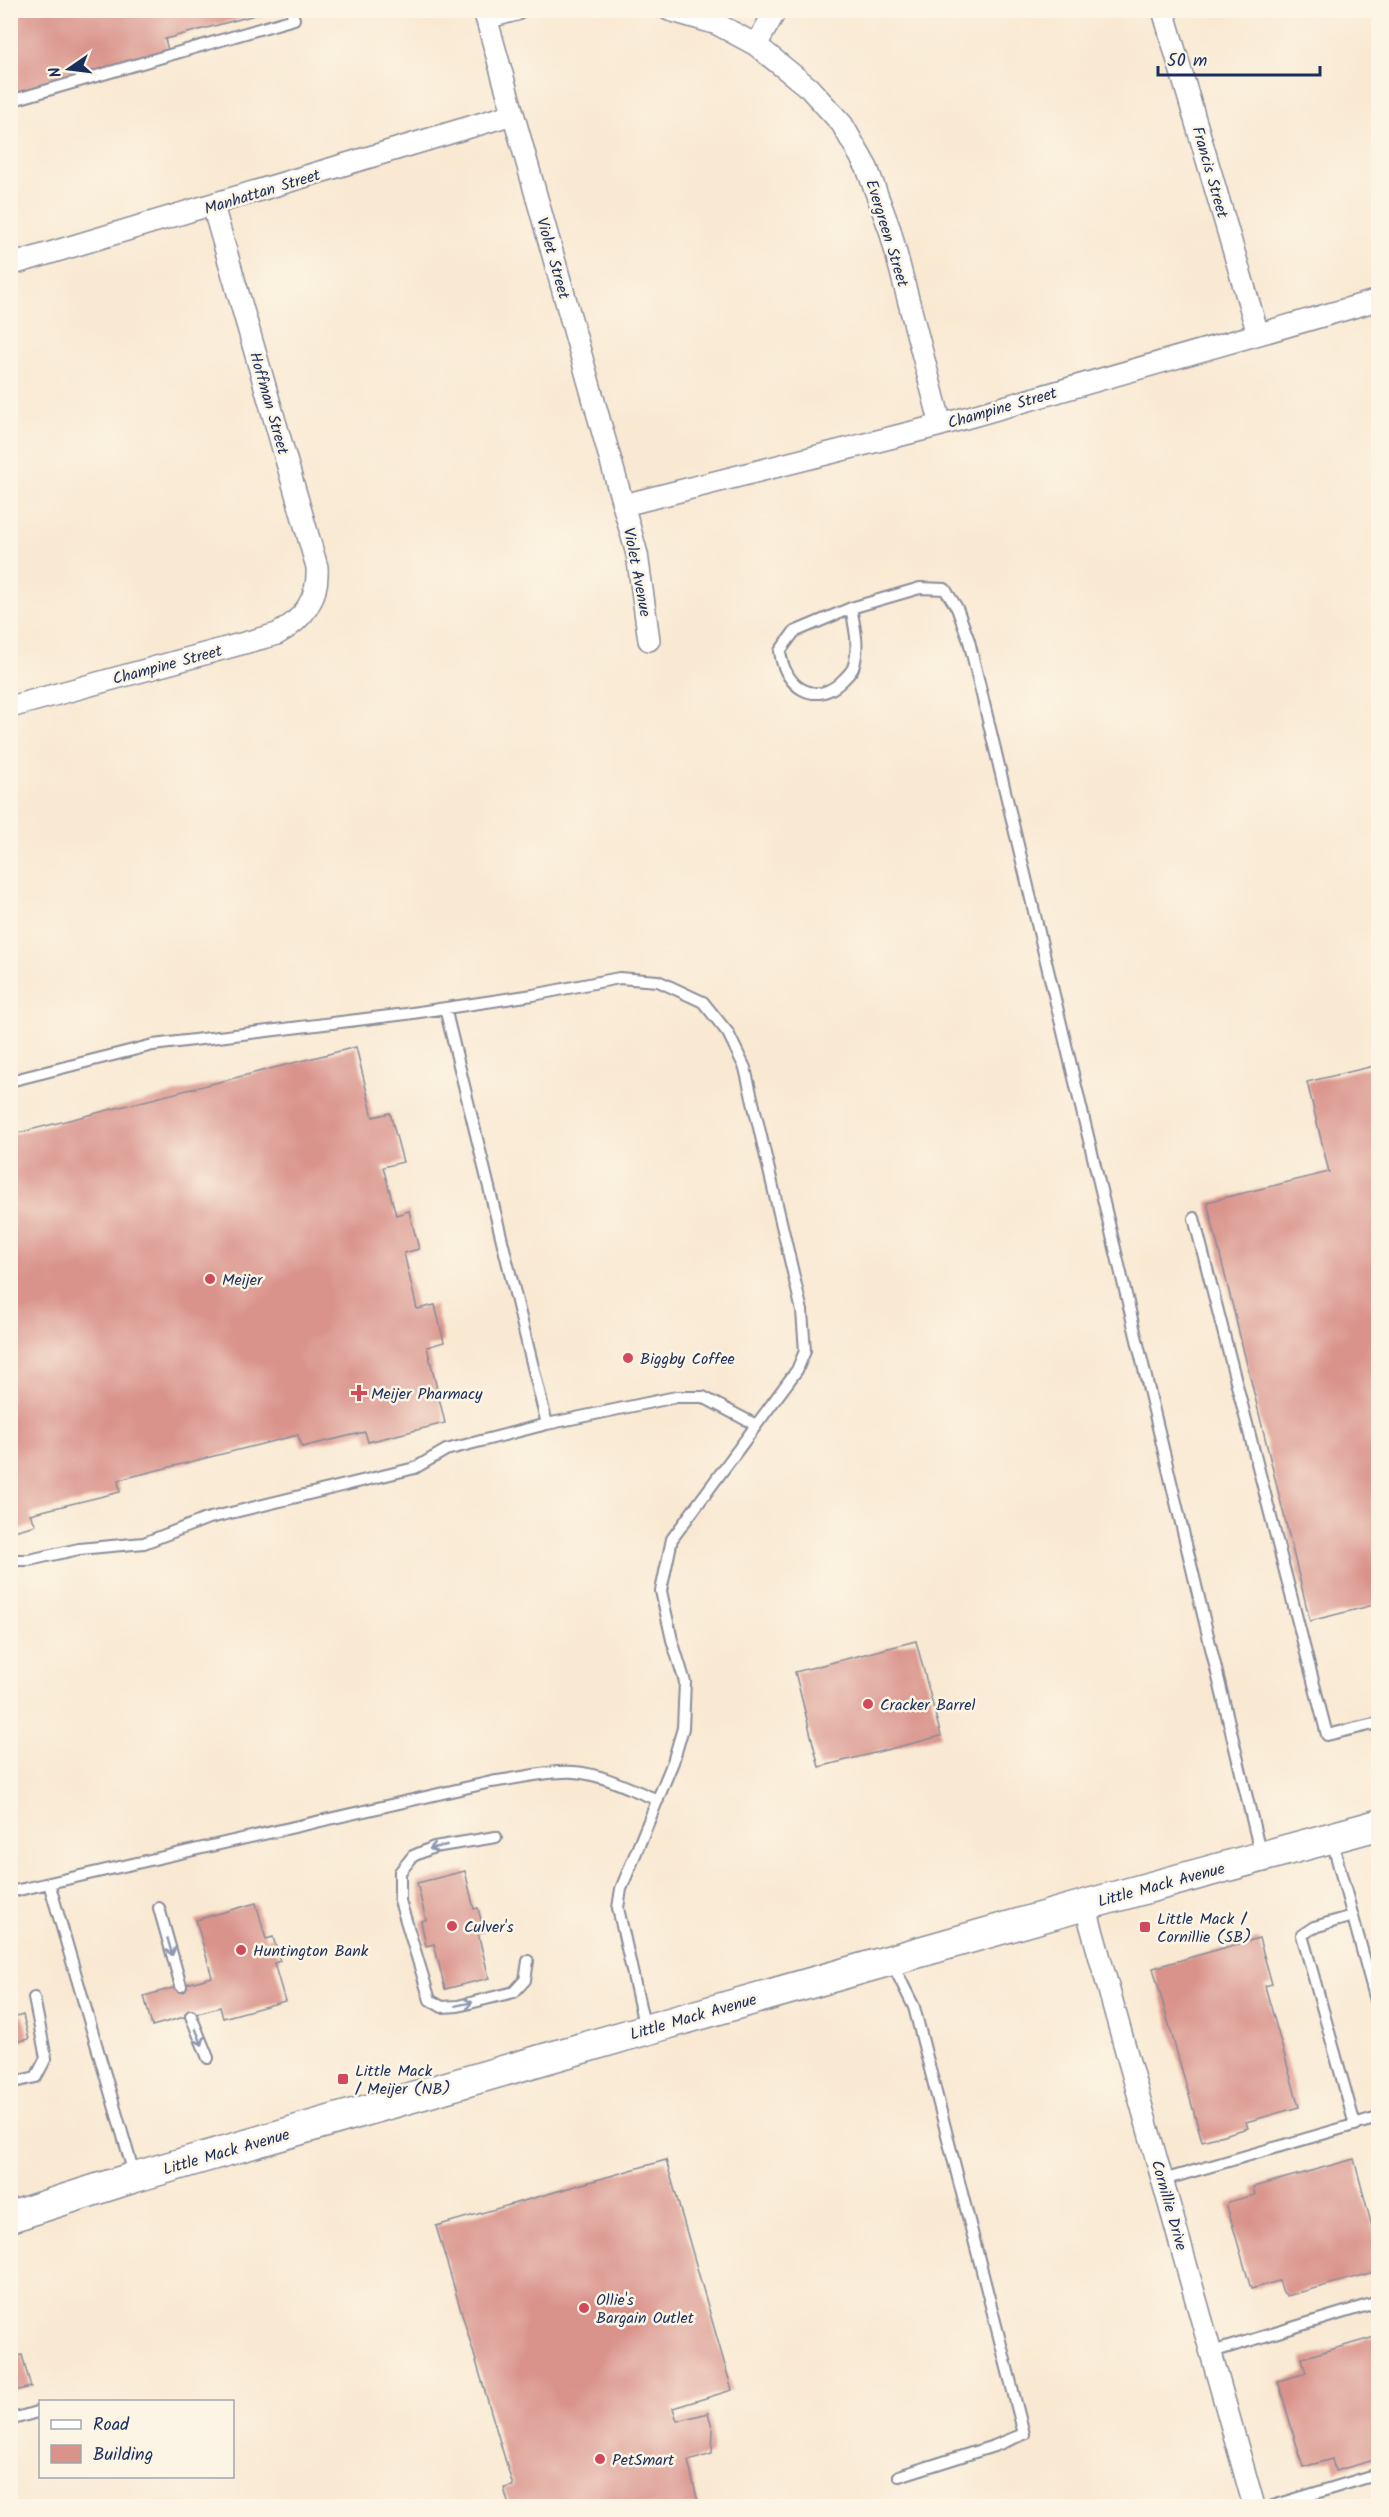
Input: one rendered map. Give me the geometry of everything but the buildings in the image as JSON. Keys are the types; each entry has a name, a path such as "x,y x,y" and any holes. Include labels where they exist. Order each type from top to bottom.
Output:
{"main road":[{"name":"Little Mack Avenue","path":"10,2217 135,2177 645,2030 1084,1905 1378,1826"}],"street":[{"path":"485,14 516,10"},
{"name":"Evergreen Street","path":"669,10 720,17 809,88 842,124 867,168 890,230 941,425"},
{"path":"756,45 776,10"},
{"name":"Francis Street","path":"1163,10 1258,334"},
{"name":"Violet Street","path":"485,14 624,506"},
{"name":"Manhattan Street","path":"10,265 213,206 513,114"},
{"name":"Hoffman Street","path":"213,206 317,567 318,579 312,601"},
{"name":"Champine Street","path":"624,506 941,425 1378,300"},
{"name":"Violet Avenue","path":"624,506 637,554 649,640"},
{"name":"Champine Street","path":"10,707 277,634 303,615 312,601"},
{"name":"Cornillie Drive","path":"1084,1905 1254,2506"}],"lane":[{"path":"10,101 294,20 291,10"},
{"path":"851,608 857,641 853,670 835,689 812,694 793,685 782,666 780,651 794,632 851,608 920,588 945,589 957,608 969,641 1262,1856"},
{"path":"10,1081 153,1045 445,1008 533,995 620,978 658,981 703,1002 728,1033 745,1068 802,1311 805,1351 797,1370 672,1539 664,1566 661,1591 684,1682 683,1728 658,1800 621,1889 618,1908 645,2030"},
{"path":"445,1008 547,1424"},
{"path":"1194,1218 1327,1735 1378,1723"},
{"path":"10,1560 29,1560 79,1549 144,1543 206,1519 415,1468 446,1450 547,1424 676,1397 703,1396 756,1425"},
{"path":"10,1892 491,1782 529,1776 573,1772 612,1782 658,1800"},
{"path":"496,1837 434,1847 413,1856 400,1872 400,1901 430,2000 442,2007 459,2006 514,1992 525,1980 528,1961"},
{"path":"1331,1837 1378,2008"},
{"path":"49,1883 135,2177"},
{"path":"159,1908 181,1986"},
{"path":"1353,1916 1314,1927 1302,1935 1355,2125"},
{"path":"890,1961 914,2007 1024,2434 994,2446 899,2476"},
{"path":"10,2083 36,2077 46,2058 34,1998"},
{"path":"191,2016 208,2058"},
{"path":"1163,2180 1378,2118"},
{"path":"1212,2352 1378,2302"},
{"path":"10,2420 39,2411"},
{"path":"1274,2506 1378,2474"}],"place":[{"name":"Meijer","path":"210,1279"},
{"name":"Biggby Coffee","path":"628,1358"},
{"name":"Meijer Pharmacy","path":"359,1393"},
{"name":"Cracker Barrel","path":"868,1704"},
{"name":"Culver's","path":"452,1926"},
{"name":"Little Mack / Cornillie (SB)","path":"1145,1927"},
{"name":"Huntington Bank","path":"241,1950"},
{"name":"Little Mack / Meijer (NB)","path":"343,2079"},
{"name":"Ollie's Bargain Outlet","path":"584,2308"},
{"name":"PetSmart","path":"600,2459"}]}
